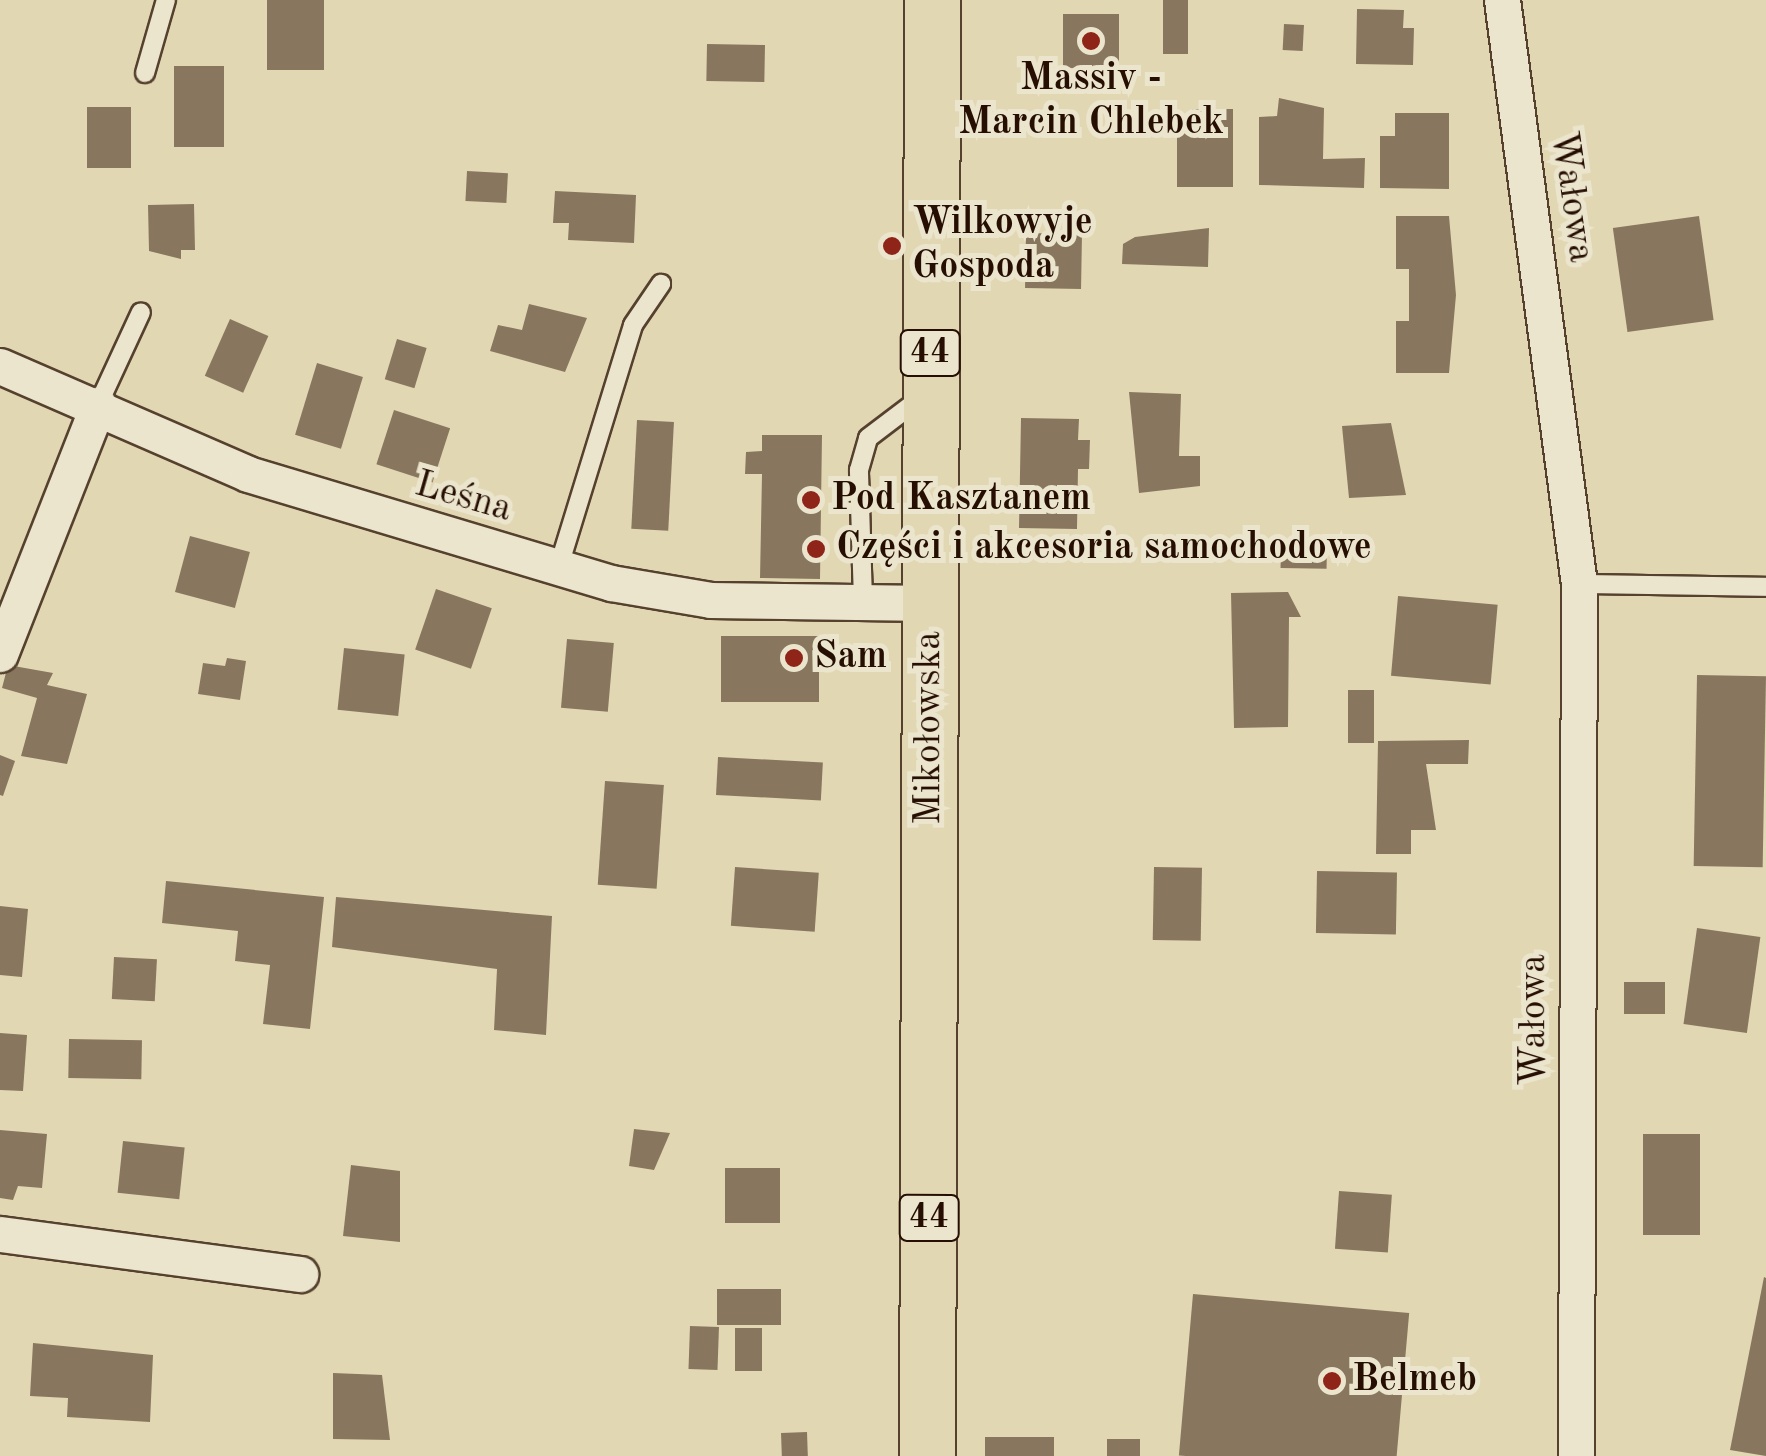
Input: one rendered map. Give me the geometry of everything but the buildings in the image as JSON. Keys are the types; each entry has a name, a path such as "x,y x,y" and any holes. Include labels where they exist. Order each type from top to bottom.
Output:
{"main road":[{"name":"Mikołowska","path":"927,1456 932,0"}],"street":[{"name":"Wałowa","path":"1502,0 1579,584 1576,1456"},
{"name":"Leśna","path":"0,366 98,405 248,474 558,569 710,600 930,604"},
{"path":"0,654 98,405"},
{"path":"0,1234 300,1274"}],"lane":[{"path":"145,73 166,0"},
{"path":"558,569 633,325 661,284"},
{"path":"98,405 141,312"},
{"path":"863,600 860,470 868,438 930,391"},
{"path":"1579,584 1766,587"}],"place":[{"name":"Massiv - Marcin Chlebek","path":"1091,41"},
{"name":"Wilkowyje Gospoda","path":"892,246"},
{"name":"Pod Kasztanem","path":"811,500"},
{"name":"Części i akcesoria samochodowe","path":"816,549"},
{"name":"Sam","path":"794,658"},
{"name":"Belmeb","path":"1332,1381"}]}
